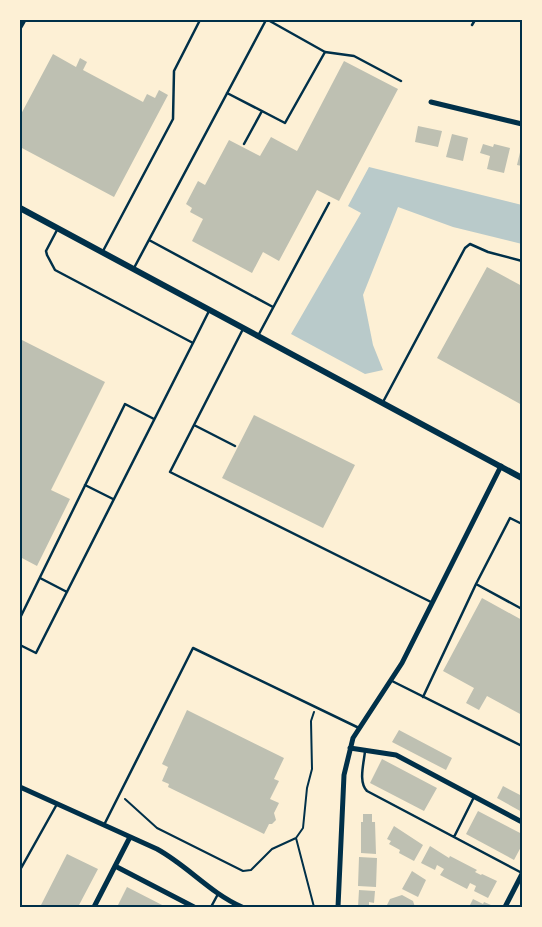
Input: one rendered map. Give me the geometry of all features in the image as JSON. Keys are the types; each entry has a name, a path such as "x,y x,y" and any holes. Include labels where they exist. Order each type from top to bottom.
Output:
{"street":[{"path":"20,27 24,20"},
{"path":"431,102 522,124"},
{"path":"20,208 522,478"},
{"path":"338,907 344,775 350,748 358,728 402,663 501,466"},
{"path":"350,748 396,755 522,822"},
{"path":"20,787 174,858 218,894 242,907"},
{"path":"94,907 130,837"},
{"path":"115,866 194,906"},
{"path":"504,907 522,874"}],"lane":[{"path":"102,252 173,119 174,71 200,20"},
{"path":"134,269 267,20 325,52 354,56 400,81"},
{"path":"472,25 475,20"},
{"path":"227,94 285,123 325,52"},
{"path":"244,144 262,111"},
{"path":"258,336 329,203"},
{"path":"57,228 46,251 46,255 55,270 193,343"},
{"path":"149,240 274,307"},
{"path":"383,403 465,248 470,244 488,252 522,261"},
{"path":"20,645 36,654 210,310"},
{"path":"243,328 170,472 433,603"},
{"path":"20,618 125,404 154,418"},
{"path":"194,425 235,446"},
{"path":"85,485 114,499"},
{"path":"423,697 476,584 510,518 522,524"},
{"path":"40,578 66,592"},
{"path":"476,584 522,609"},
{"path":"104,825 193,648 358,728"},
{"path":"390,681 522,746"},
{"path":"366,751 362,780 364,788 522,874"},
{"path":"454,837 474,797"},
{"path":"20,870 57,804"},
{"path":"211,907 218,894"}],"path":[{"path":"120,794 157,828 243,871 251,870 272,849 296,838 303,828 306,788 312,769 311,721 315,708"},
{"path":"296,838 314,907"}],"shaded area":[{"path":"369,167 522,205 522,244 453,227 398,207 363,295 373,345 383,370 365,374 291,334 361,213 348,206"}],"building":[{"path":"53,54 76,67 80,58 87,62 83,70 143,102 147,94 155,98 159,90 168,95 114,197 20,147 20,116"},
{"path":"344,61 398,89 339,201 317,190 279,261 263,252 252,273 192,241 203,219 190,212 192,208 186,204 198,181 205,185 229,140 260,156 271,137 297,151"},
{"path":"418,126 442,131 438,147 415,142"},
{"path":"452,134 468,138 463,161 446,157"},
{"path":"483,144 493,147 494,144 510,148 504,173 487,169 490,156 480,153"},
{"path":"522,148 522,166 517,165"},
{"path":"487,267 522,286 522,405 437,358"},
{"path":"20,339 105,382 51,490 70,499 37,566 20,557"},
{"path":"254,415 355,465 323,528 222,478"},
{"path":"482,598 522,620 522,715 487,696 479,710 466,703 474,688 443,671"},
{"path":"187,710 284,758 274,779 279,781 270,799 279,803 274,813 276,820 269,824 264,834 168,787 169,784 162,781 168,767 162,764"},
{"path":"399,730 452,758 446,770 392,742"},
{"path":"382,759 437,788 424,811 370,783"},
{"path":"503,786 522,796 522,812 497,798"},
{"path":"478,811 522,834 522,845 514,860 466,834"},
{"path":"363,814 372,814 372,822 375,822 376,854 361,853 361,822 363,822"},
{"path":"394,826 423,845 414,861 399,853 400,850 389,844 391,841 387,839"},
{"path":"430,846 449,858 450,856 477,870 475,872 497,881 488,898 474,891 476,886 470,883 467,889 440,875 444,869 437,865 435,870 421,863"},
{"path":"67,854 98,869 78,907 40,907"},
{"path":"359,857 377,858 376,887 358,886"},
{"path":"412,871 426,880 418,897 402,889"},
{"path":"127,887 166,907 117,907"},
{"path":"359,890 375,891 374,903 369,902 369,907 358,907"},
{"path":"402,895 413,901 415,907 386,907 390,899"},
{"path":"473,899 483,904 484,902 491,905 489,907 469,907"}]}
